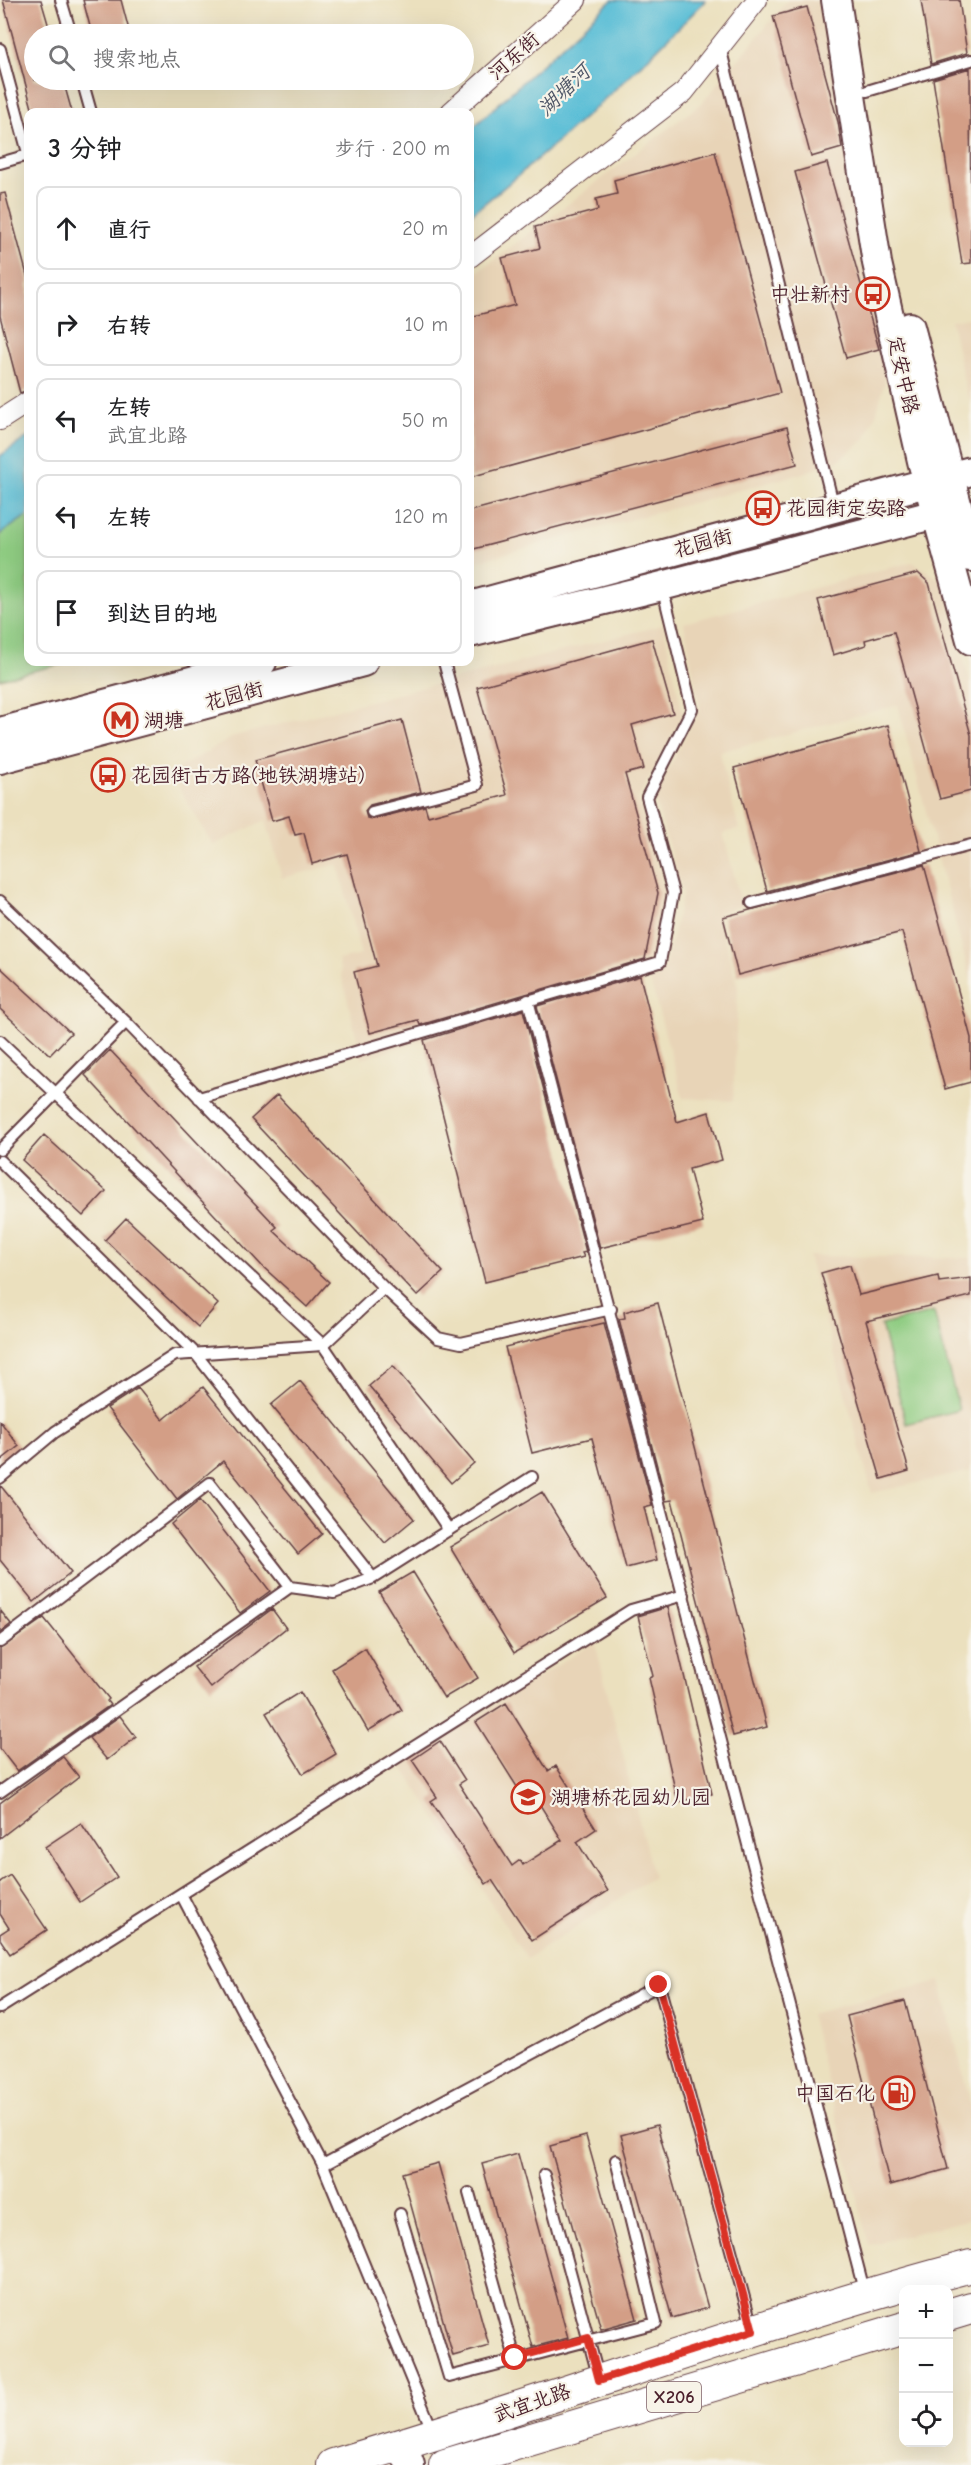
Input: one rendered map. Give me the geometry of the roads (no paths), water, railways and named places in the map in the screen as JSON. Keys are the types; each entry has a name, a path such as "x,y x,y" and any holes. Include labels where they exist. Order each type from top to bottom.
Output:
{"main road":[{"name":"定安中路","path":"836,0 878,263 950,477"},
{"name":"定安中路","path":"854,0 867,91 904,305 950,477 956,508 971,640"},
{"name":"花园街","path":"474,605 950,477"},
{"name":"定安中路","path":"956,508 971,557"},
{"name":"花园街","path":"474,632 662,586 956,508"},
{"name":"花园街","path":"0,732 247,666"},
{"name":"花园街","path":"0,759 348,666"},
{"name":"武宜北路","path":"333,2465 407,2455 435,2435 599,2380 865,2294 971,2266"},
{"path":"953,2313 971,2308"},
{"name":"武宜北路","path":"445,2465 899,2329"},
{"path":"435,2435 445,2465"}],"street":[{"name":"河东街","path":"455,108 576,0"},
{"path":"474,254 684,92 757,0"},
{"path":"0,420 24,405"}],"lane":[{"path":"62,0 68,24"},
{"path":"720,47 834,508"},
{"path":"0,49 24,139"},
{"path":"867,91 971,60"},
{"path":"85,90 90,108"},
{"path":"0,163 24,155"},
{"path":"199,1098 660,962 673,893 647,797 692,709 662,586"},
{"path":"372,812 477,784 445,666"},
{"path":"752,903 971,845"},
{"path":"0,901 126,1022 384,1288 438,1338 461,1343 611,1309"},
{"path":"528,1000 611,1309 865,2294"},
{"path":"0,1150 126,1022"},
{"path":"0,1041 323,1345 449,1530"},
{"path":"0,1161 195,1353 374,1578"},
{"path":"0,1478 55,1432 175,1355 323,1345 384,1288"},
{"path":"0,1792 290,1587 334,1593 374,1578 532,1477"},
{"path":"0,1642 210,1483 290,1587"},
{"path":"0,2008 631,1610 684,1595"},
{"path":"181,1894 323,2165 435,2435"},
{"path":"323,2165 659,1985 753,2331"},
{"path":"400,2214 449,2377 588,2338 656,2323 616,2160"},
{"path":"544,2175 599,2380"},
{"path":"470,2193 515,2358"}],"water":[{"name":"湖塘河","path":"612,0 706,0 591,111 474,212 474,126"},
{"path":"24,440 24,518 0,534 0,456"}],"place":[{"name":"中壮新村","path":"873,294"},
{"name":"花园街定安路","path":"763,508"},
{"name":"湖塘","path":"121,720"},
{"name":"花园街古方路(地铁湖塘站)","path":"108,775"},
{"name":"湖塘桥花园幼儿园","path":"528,1797"},
{"name":"中国石化","path":"898,2093"}]}
